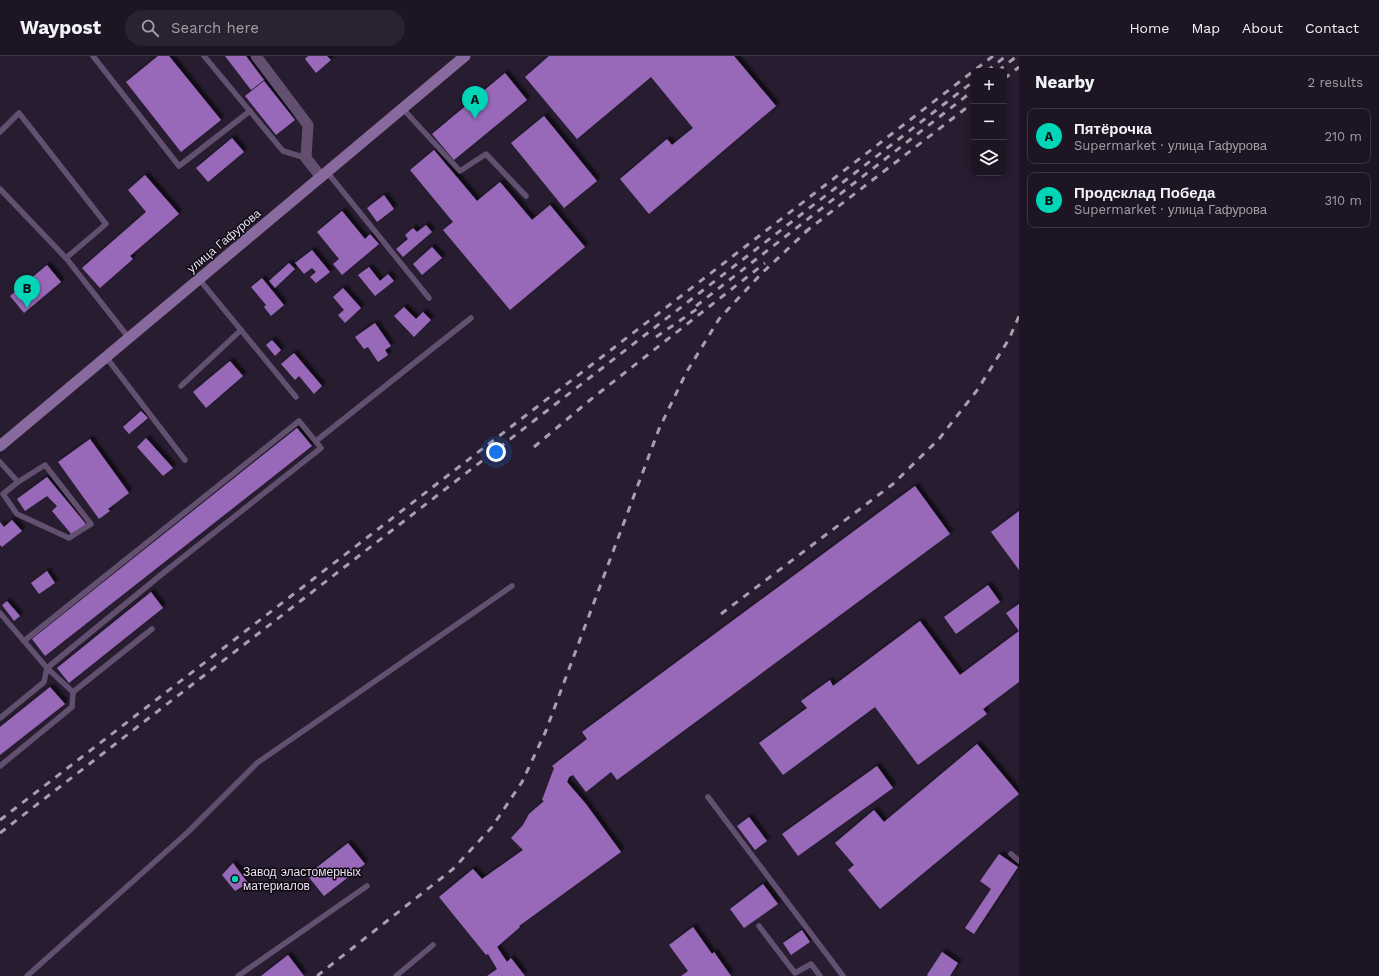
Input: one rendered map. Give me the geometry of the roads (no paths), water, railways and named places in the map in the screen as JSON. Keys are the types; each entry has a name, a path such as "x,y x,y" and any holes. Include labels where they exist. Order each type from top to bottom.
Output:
{"main road":[{"name":"улица Гафурова","path":"0,446 465,56"}],"street":[{"path":"256,56 308,125 306,158 324,174"}],"lane":[{"path":"93,56 179,166 250,111"},
{"path":"204,56 283,151 306,158"},
{"path":"403,109 460,171 486,154 526,196"},
{"path":"0,132 19,113 106,224 66,258"},
{"path":"324,174 429,298"},
{"path":"0,189 66,258 129,338"},
{"path":"200,279 296,397"},
{"path":"316,441 471,318"},
{"path":"181,386 241,330"},
{"path":"106,357 185,460"},
{"path":"0,718 44,682 48,668 168,569 321,448 299,421 24,641"},
{"path":"0,462 18,482"},
{"path":"45,465 91,524 70,538 17,514 3,494 18,482 45,465"},
{"path":"27,976 188,832 257,763 512,586"},
{"path":"0,613 48,668 73,692"},
{"path":"0,766 72,707 73,692 152,629"},
{"path":"708,797 843,976"},
{"path":"1011,854 1019,861"},
{"path":"238,976 367,886"},
{"path":"759,926 795,973 811,964 820,976"},
{"path":"396,976 433,946"}],"railway":[{"path":"0,820 993,56"},
{"path":"991,68 1006,56"},
{"path":"1002,68 1017,56"},
{"path":"1007,77 1019,67"},
{"path":"0,833 971,83"},
{"path":"696,306 971,92"},
{"path":"805,232 971,104"},
{"path":"317,976 453,869 492,827 522,782 545,733 659,429 686,373 719,319 761,274 809,229"},
{"path":"534,447 590,400 765,263"},
{"path":"656,337 697,309"},
{"path":"721,614 893,484 939,439 978,389 1009,339 1019,316"}],"place":[{"name":"Пятёрочка","path":"475,119"},
{"name":"Продсклад Победа","path":"27,308"},
{"name":"Завод эластомерных материалов","path":"235,879"}]}
